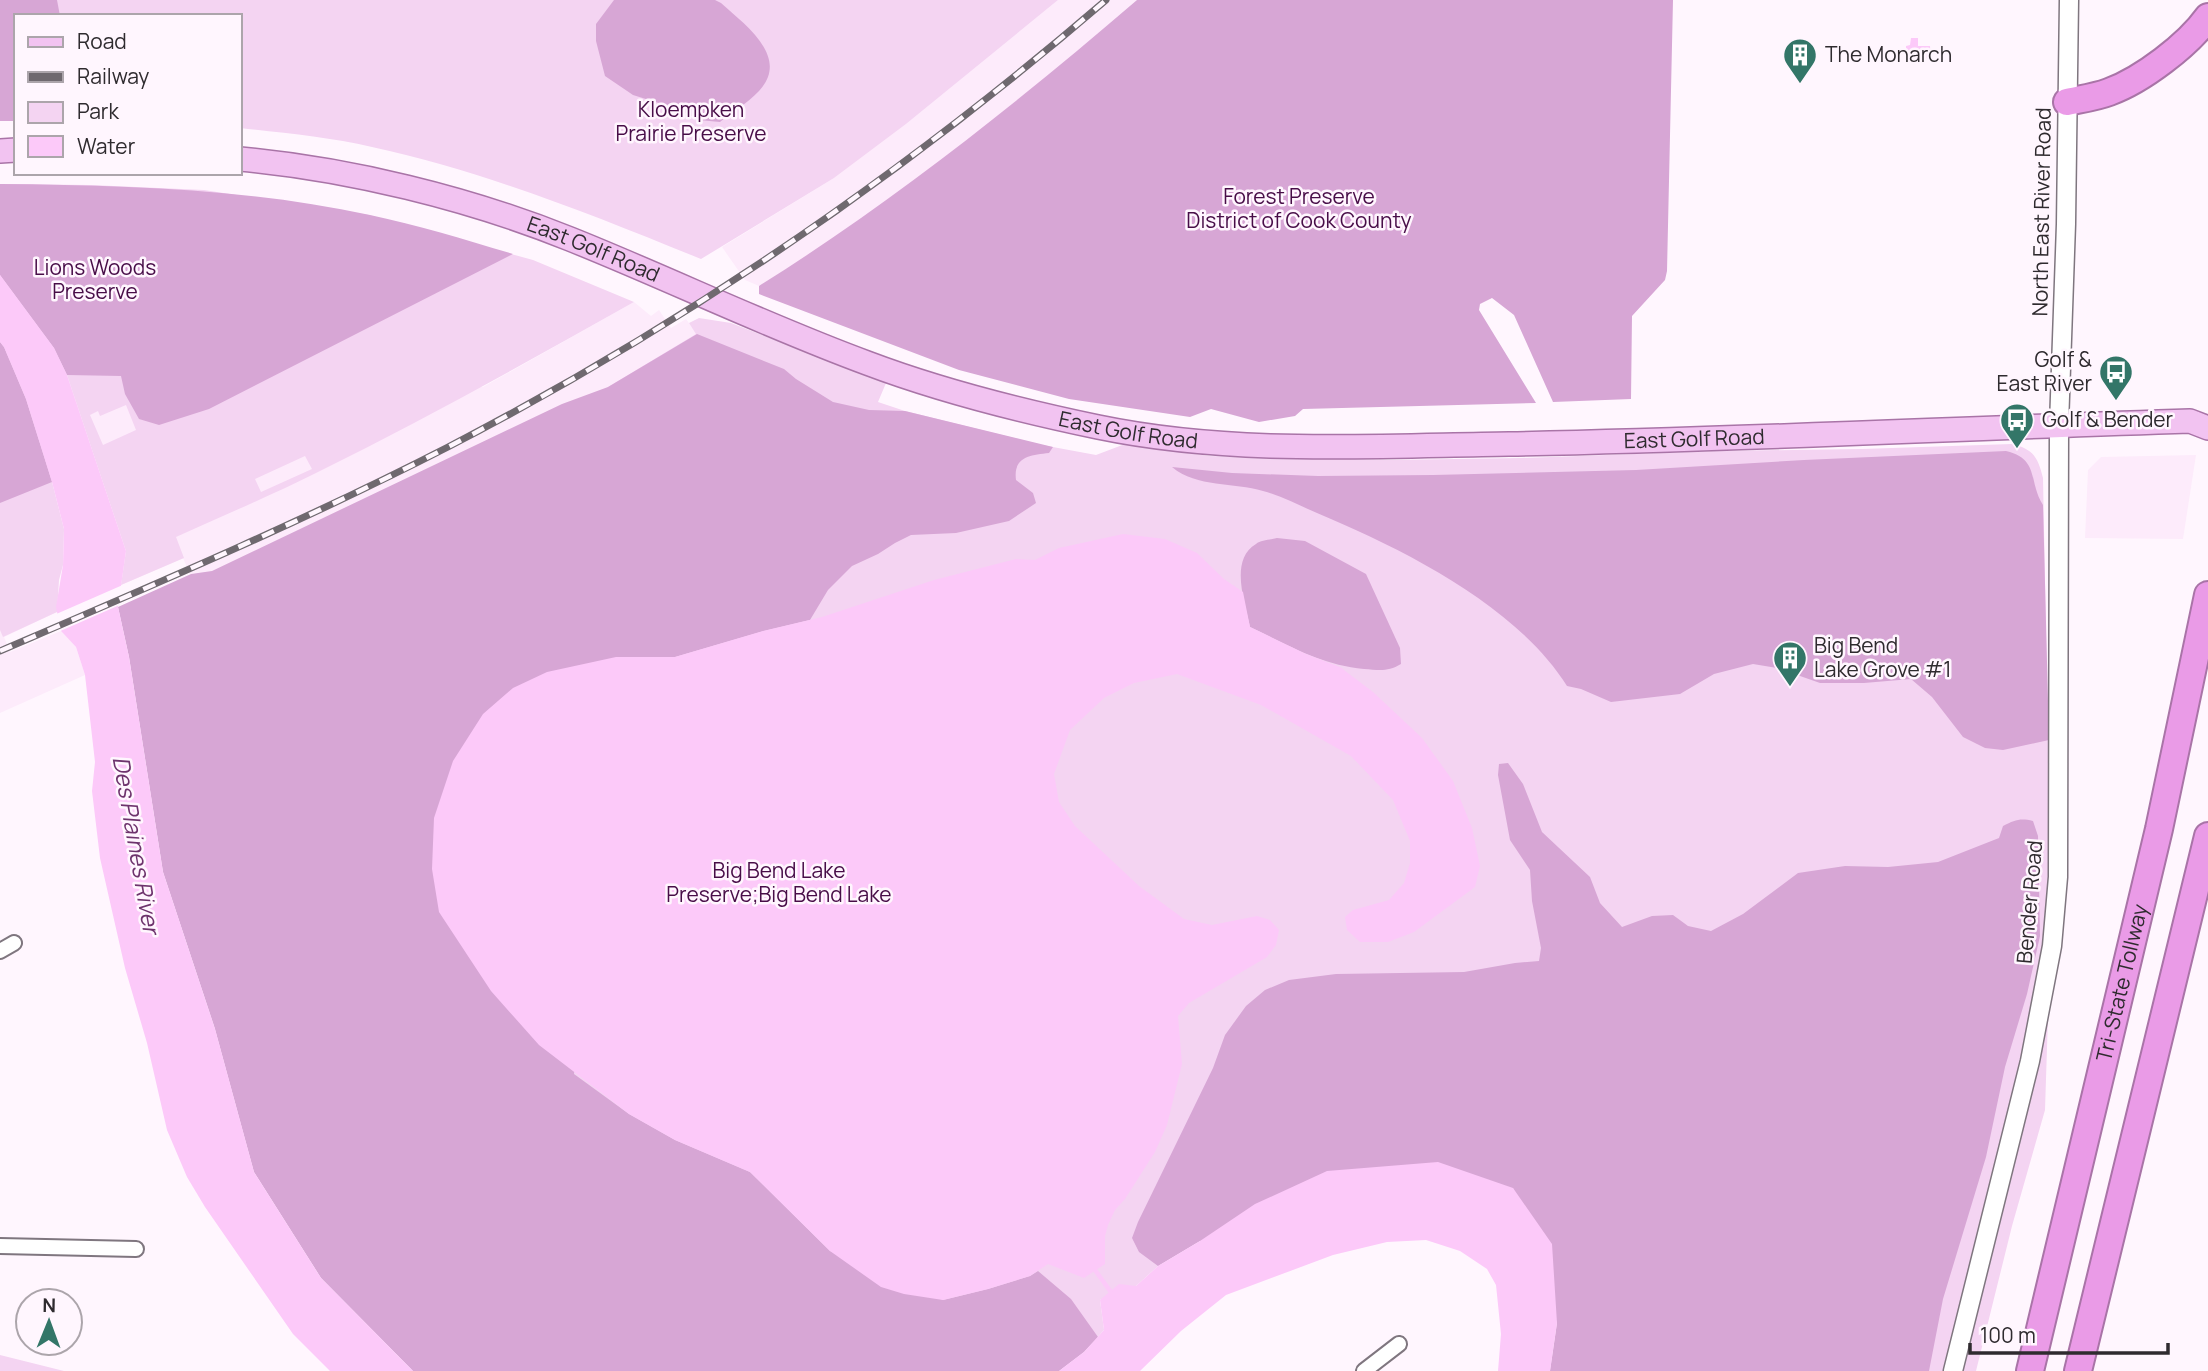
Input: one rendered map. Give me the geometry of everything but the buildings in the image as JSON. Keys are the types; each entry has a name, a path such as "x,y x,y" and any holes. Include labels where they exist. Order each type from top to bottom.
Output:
{"highway":[{"path":"2067,102 2107,93 2138,79 2174,51 2208,17"},
{"name":"Tri-State Tollway","path":"2030,1371 2159,829 2208,594"},
{"path":"2078,1371 2208,836"}],"main road":[{"name":"East Golf Road","path":"242,159 344,174 426,193 567,238 867,363 931,385 1105,429 1193,442 1306,448 1667,441 2202,421"}],"street":[{"name":"North East River Road","path":"2059,425 2070,0"},
{"name":"Bender Road","path":"1953,1371 2027,1071 2052,946 2058,877 2059,425"},
{"path":"0,951 14,943"},
{"path":"0,1246 136,1250"},
{"path":"1364,1371 1399,1344"}],"shaded area":[{"path":"1058,0 1137,0 944,159 818,249 759,286 745,280 722,247 834,178 906,124"},
{"path":"634,302 651,316 659,310 671,328 686,319 697,334 334,567 190,574 183,558 121,585 126,551 67,375 483,387"},
{"path":"2196,455 2183,539 2085,538 2088,470 2101,457"},
{"path":"0,592 56,606 57,612 4,637 10,652 61,631 76,647 85,675 0,713"}],"green space":[{"name":"Kloempken Prairie Preserve","path":"0,0 1058,0 906,124 834,178 701,259 580,211 498,182 414,157 356,144 242,128 242,14 14,14 14,121 0,121"},
{"path":"0,0 57,0 60,14 14,14 14,121 0,121"},
{"path":"614,0 715,0 721,3 761,42 770,66 767,78 755,95 720,122 699,120 678,109 633,95 605,76 596,41 596,24"},
{"name":"Forest Preserve District of Cook County","path":"1137,0 1673,0 1667,271 1665,280 1632,316 1631,399 1553,402 1514,315 1492,298 1480,304 1479,310 1536,403 1303,409 1295,416 1259,422 1211,409 1190,417 1069,399 959,370 759,294 759,286 906,186 1046,76"},
{"name":"Lions Woods Preserve","path":"0,184 204,190 369,215 533,260 634,302 356,453 176,537 184,558 121,585 126,551 67,375 52,482 64,529 57,612 3,637 0,630","holes":["126,405 136,430 103,445 90,415 98,411 100,416","305,456 312,469 261,492 255,479"]},
{"name":"Lions Woods Preserve","path":"0,184 139,187 278,199 388,219 513,254 209,409 159,425 139,419 125,394 121,376 67,375 54,348 0,275"},
{"name":"Big Bend Lake Preserve;Big Bend Lake","path":"699,318 731,323 886,383 878,402 1042,445 1096,455 1125,444 1209,456 1389,460 2012,444 2030,451 2037,459 2043,478 2050,841 2048,897 2029,1028 1944,1371 1550,1371 1557,1323 1513,1188 1200,1241 1158,1266 1136,1286 1100,1300 1104,1330 1084,1352 1059,1371 413,1371 254,1172 215,1029 608,387 696,334 689,323"},
{"path":"697,334 784,369 833,402 869,410 905,411 1053,447 1049,453 1024,459 1017,466 1016,480 1033,493 1036,503 1009,521 956,533 911,535 895,543 852,566 828,590 810,620 675,657 616,657 574,1074 629,1114 675,1140 750,1172 830,1251 943,1300 988,1289 1038,1271 1071,1299 1098,1337 1084,1352 1059,1371 413,1371 321,1278 254,1172 215,1029 163,872 129,657 118,607 191,574 212,571 562,404 608,387"},
{"path":"0,342 26,399 52,482 0,503"},
{"path":"2006,451 2017,455 2029,466 2043,505 2049,740 2003,750 1985,748 1963,737 1932,697 1911,679 1820,683 1777,668 1753,664 1714,674 1680,694 1611,702 1567,686 1545,657 1519,630 1456,583 1421,562 1350,527 1277,496 1252,488 1193,478 1172,467 1232,473 1318,476 1433,475 1636,470"},
{"path":"1277,538 1305,541 1366,574 1400,648 1401,664 1379,670 1348,667 1305,653 1250,627 1241,582 1243,560 1256,544"},
{"path":"1508,763 1523,784 1542,832 1590,877 1600,903 1622,927 1652,916 1673,915 1688,926 1711,931 1743,914 1798,873 1845,866 1888,867 1938,862 1999,838 2003,826 2011,822 2033,821 2038,836 2040,936 2027,994 2005,1067 1986,1157 1943,1299 1929,1371 1550,1371 1557,1323 1513,1188 1200,1241 1158,1266 1139,1252 1132,1238 1138,1222 1213,1068 1225,1035 1246,1006 1265,990 1289,980 1336,974 1464,972 1539,961 1541,948 1532,901 1530,870 1510,840 1498,775 1499,764"},
{"path":"2048,1017 2045,1110 2012,1226 1976,1371 1963,1371"},
{"path":"0,1355 64,1371 0,1371"}],"water":[{"path":"1911,38 1918,38 1918,46 1930,46 1931,58 1906,59 1906,46 1910,45"},
{"name":"Des Plaines River","path":"0,275 54,348 67,375 126,551 118,607 129,657 163,872 215,1029 254,1172 321,1278 413,1371 330,1371 293,1334 205,1207 187,1177 167,1130 100,858 92,791 95,762 85,675 76,647 61,631 56,607 63,565 64,529 26,399 0,342"},
{"path":"1123,534 1165,539 1197,553 1224,579 1243,592 1250,627 1340,667 1373,692 1422,738 1453,781 1472,828 1480,866 1475,887 1414,932 1388,942 1360,942 1347,930 1345,917 1353,910 1389,900 1404,883 1410,863 1410,841 1393,800 1351,756 1261,705 1177,674 1134,683 1104,698 1070,730 1054,774 1059,802 1075,826 1139,886 1184,919 1212,925 1257,916 1270,920 1279,930 1276,945 1267,957 1189,1003 1178,1016 1182,1064 1167,1125 1155,1152 1115,1210 1108,1225 1105,1236 1105,1264 1084,1278 1048,1264 1030,1276 943,1300 904,1294 881,1287 830,1251 750,1172 675,1140 629,1114 539,1045 491,991 439,912 432,869 434,818 453,761 483,714 513,688 547,672 616,657 675,657 822,617 934,580 1016,559 1035,560 1059,548"},
{"path":"1438,1162 1513,1188 1552,1244 1557,1323 1550,1371 1498,1371 1501,1334 1496,1285 1487,1269 1460,1251 1426,1240 1387,1242 1333,1255 1226,1295 1181,1331 1140,1371 1059,1371 1084,1352 1104,1330 1100,1300 1119,1284 1136,1286 1158,1266 1255,1204 1327,1171"}],"pier":[{"path":"125,584 122,604 58,632 54,615"}],"waterway":[{"path":"1095,1270 1113,1295"}],"railway":[{"path":"0,651 226,553 393,475 536,400 622,350 707,298 872,185 952,126 1106,0"}],"place":[{"name":"The Monarch","path":"1800,85"},
{"name":"Golf & East River","path":"2116,402"},
{"name":"Golf & Bender","path":"2017,450"},
{"name":"Big Bend Lake Grove #1","path":"1790,688"}]}
